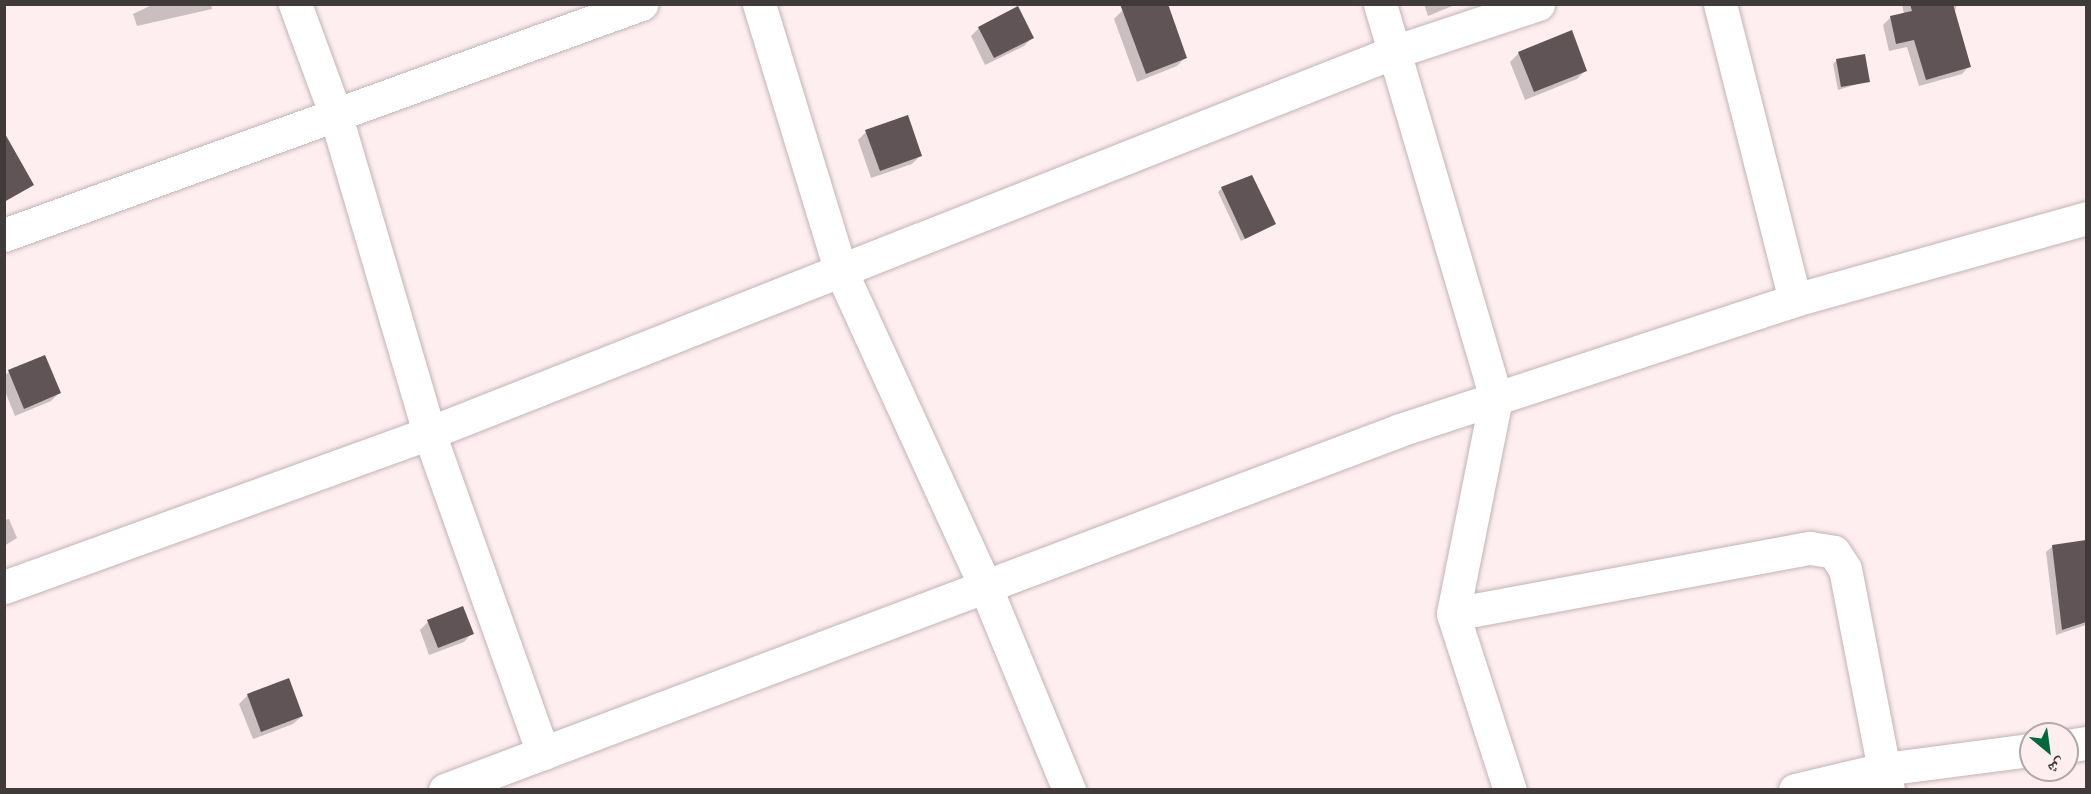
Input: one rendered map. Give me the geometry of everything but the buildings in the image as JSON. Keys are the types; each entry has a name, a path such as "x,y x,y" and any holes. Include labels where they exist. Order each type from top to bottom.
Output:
{"street":[{"path":"295,4 335,113 429,433 543,753"},
{"path":"4,235 335,113 641,4"},
{"path":"759,4 840,269 985,586 1069,789"},
{"path":"1380,4 1496,398 1453,614 1510,789"},
{"path":"4,587 429,433 1394,52 1538,4"},
{"path":"1720,4 1795,300"},
{"path":"445,789 1400,430 1795,300 2086,218"},
{"path":"1453,614 1810,548 1834,552 1845,568 1886,779"},
{"path":"1795,789 1886,779 2019,752"}]}
